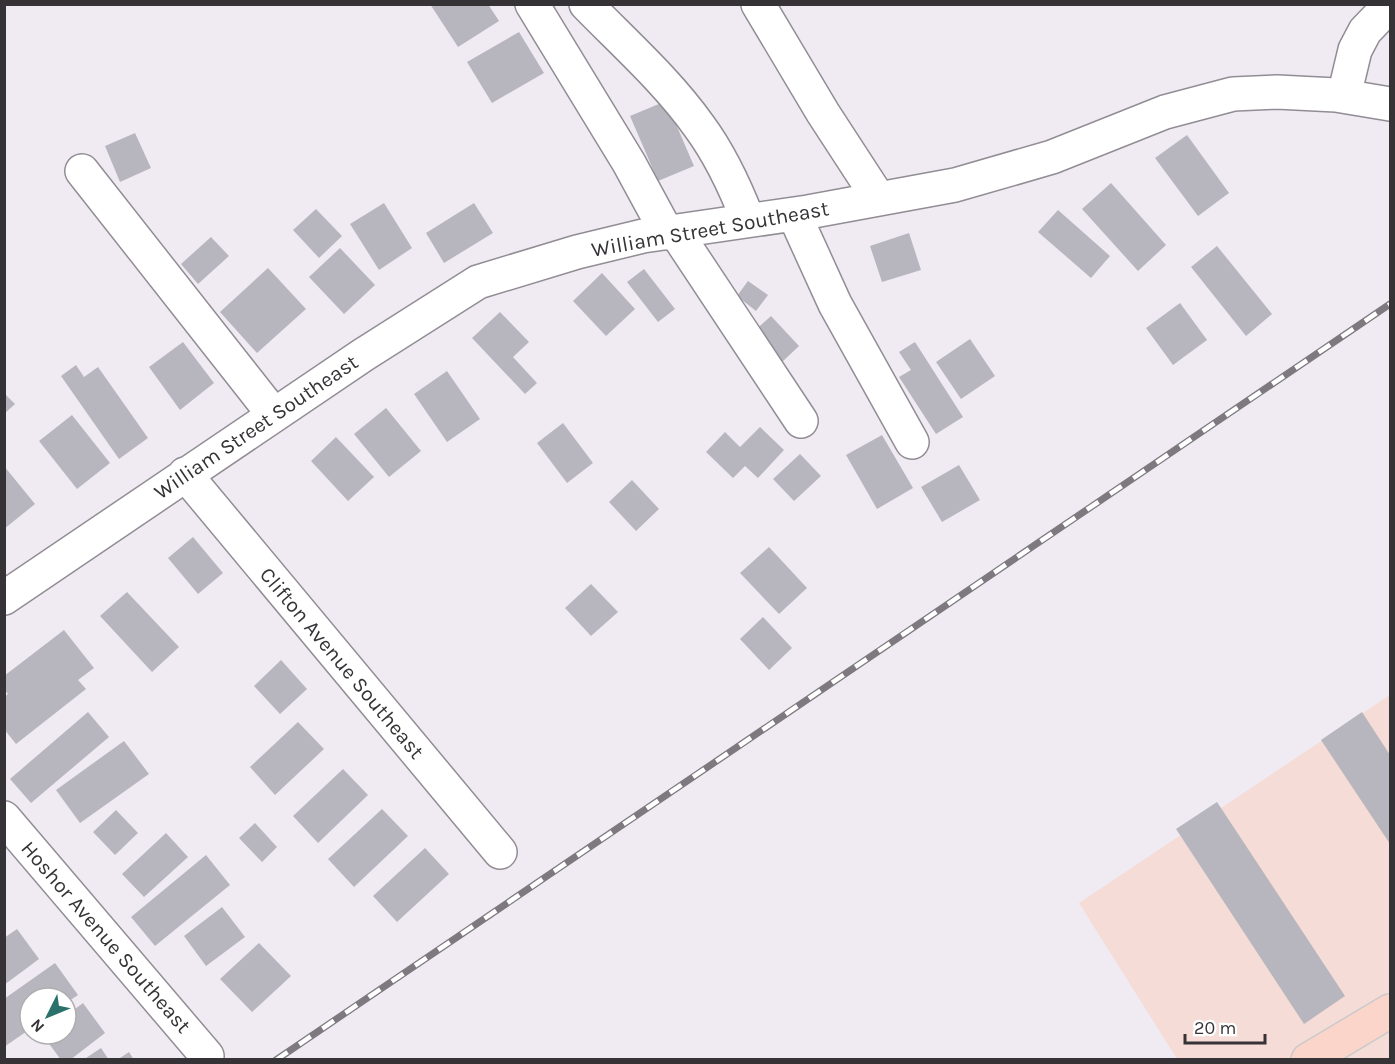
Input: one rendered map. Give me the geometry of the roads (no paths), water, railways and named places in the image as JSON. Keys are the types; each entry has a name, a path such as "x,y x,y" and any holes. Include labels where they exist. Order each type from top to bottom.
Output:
{"main road":[{"path":"1308,1059 1390,1011"}],"street":[{"path":"532,4 671,232 801,421"},
{"path":"586,4 657,77 700,126 738,192 748,220"},
{"path":"758,4 879,199"},
{"path":"1344,96 1355,50 1360,40 1390,5"},
{"name":"William Street Southeast","path":"4,598 363,355 478,282 577,252 643,236 794,214 966,182 1052,156 1165,112 1233,94 1276,92 1344,96 1390,104"},
{"path":"82,171 274,415"},
{"path":"794,214 835,304 912,442"},
{"name":"Clifton Avenue Southeast","path":"185,474 500,852"},
{"name":"Hoshor Avenue Southeast","path":"4,818 207,1056"}],"railway":[{"path":"276,1060 1390,304"}]}
